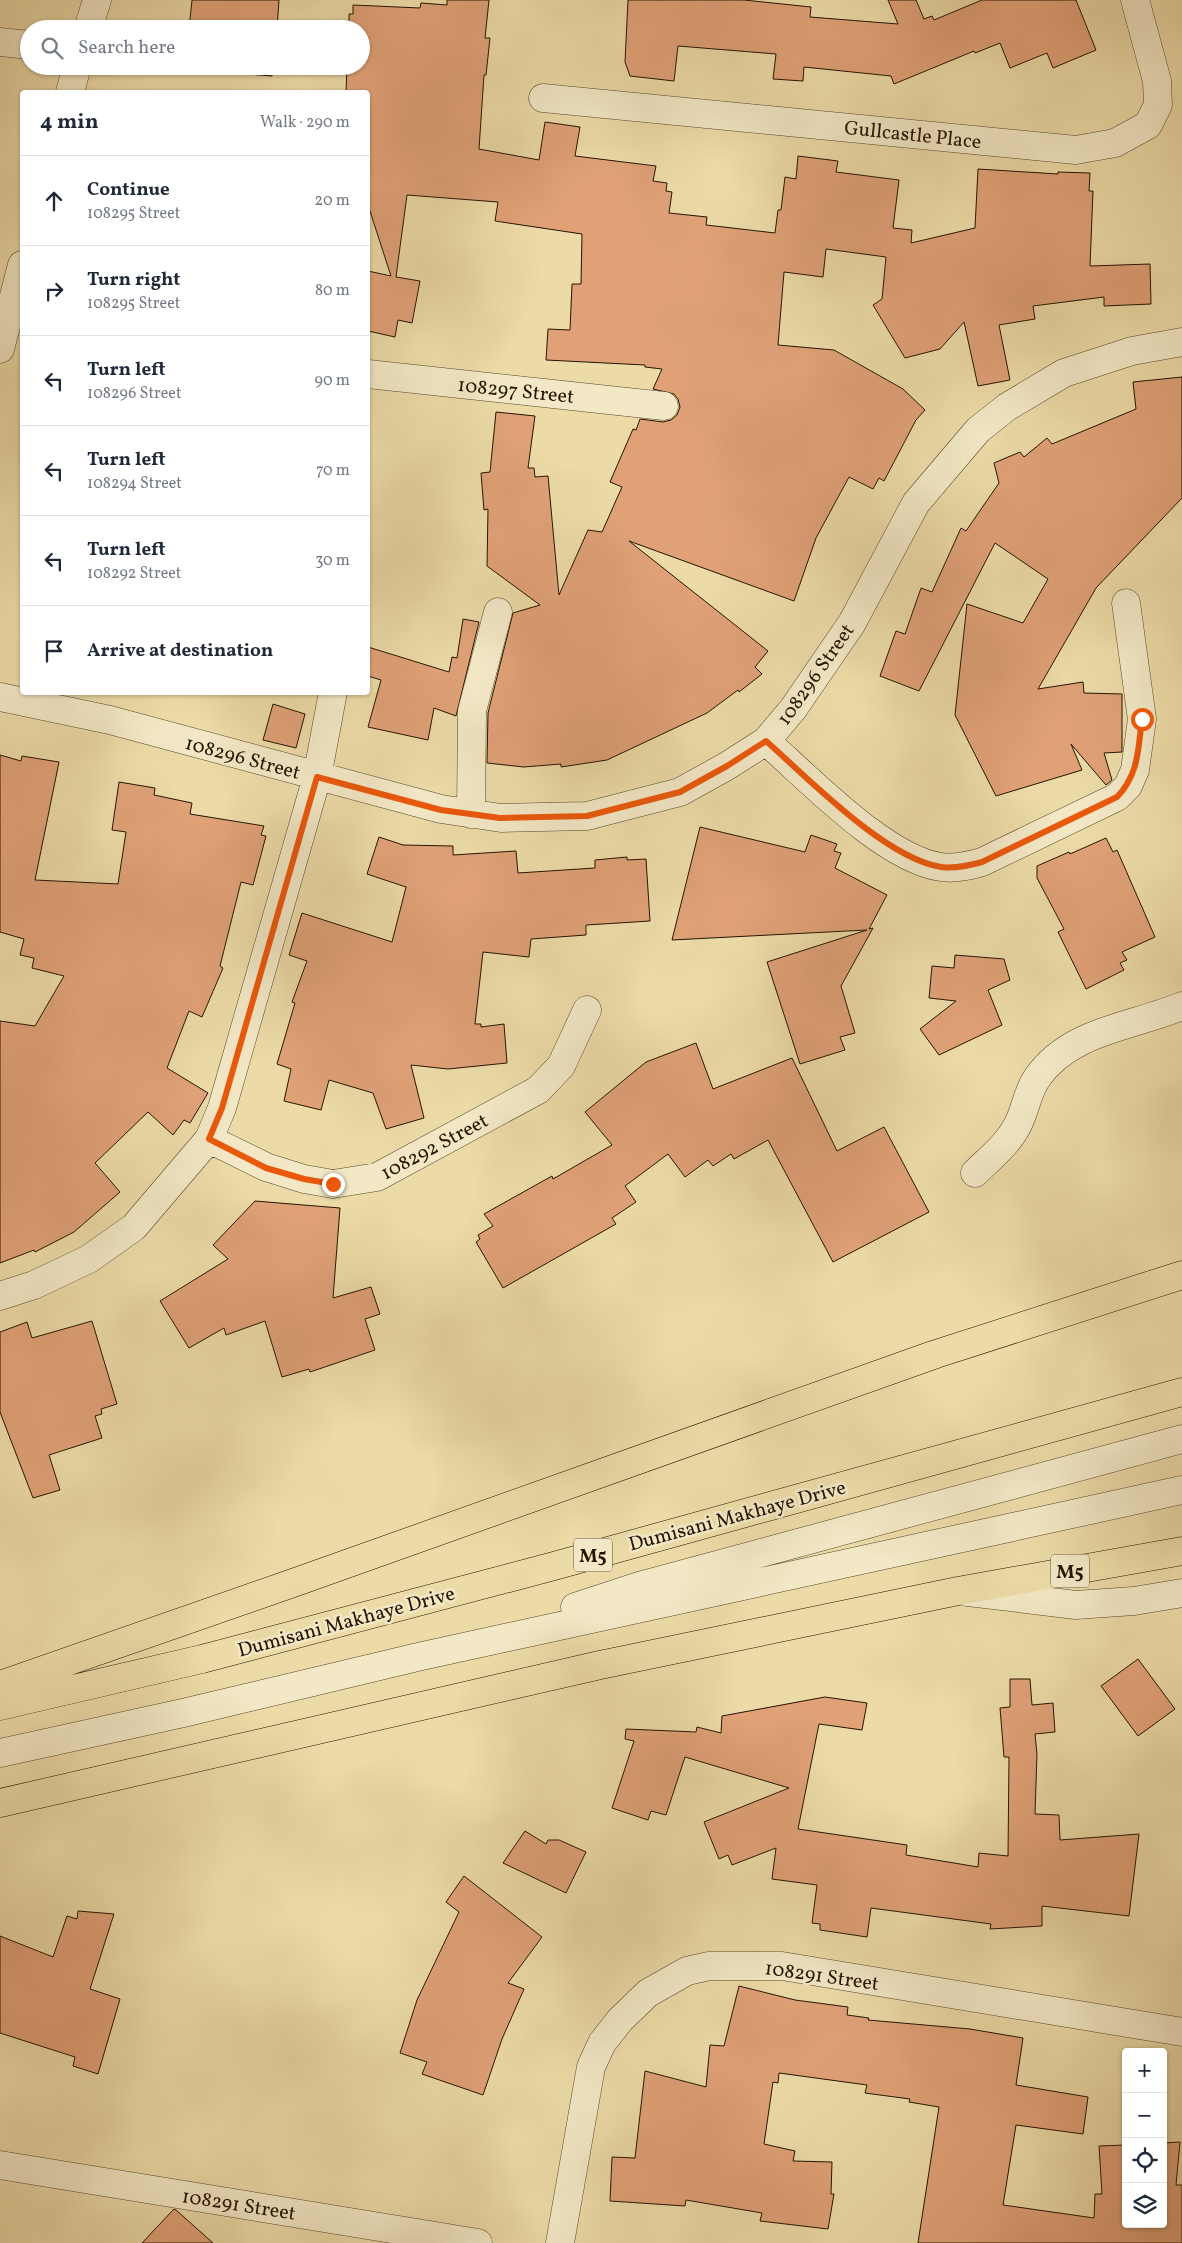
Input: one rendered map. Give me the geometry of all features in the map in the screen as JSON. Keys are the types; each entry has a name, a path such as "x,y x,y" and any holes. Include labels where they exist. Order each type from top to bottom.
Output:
{"main road":[{"path":"0,1685 293,1583 936,1354 1182,1275"},
{"name":"Dumisani Makhaye Drive","path":"0,1706 202,1659 554,1566 1182,1392"},
{"name":"M5","path":"0,1803 600,1665 958,1591 1182,1551"}],"street":[{"path":"91,20 97,0"},
{"name":"Gullcastle Place","path":"543,98 1076,150 1115,142 1148,126 1158,105 1157,80 1136,0"},
{"path":"0,42 20,44"},
{"path":"71,90 75,75"},
{"path":"9,341 20,277"},
{"name":"108296 Street","path":"0,697 110,720 441,810 500,818 587,816 680,792 727,766 766,741 793,708 852,623 916,503 978,430 1007,407 1064,373 1132,351 1182,342"},
{"name":"108297 Street","path":"370,374 664,406"},
{"path":"766,741 888,846 918,861 941,867 964,867 982,862 1117,797 1128,786 1135,770 1142,719 1126,603"},
{"path":"471,814 472,711 498,612"},
{"path":"0,1296 34,1285 89,1260 134,1228 209,1139 222,1108 317,777 332,695"},
{"path":"975,1173 1006,1143 1017,1127 1036,1079 1060,1053 1081,1040 1182,1006"},
{"name":"108292 Street","path":"209,1139 266,1168 304,1179 333,1184 377,1177 538,1090 561,1066 587,1010"},
{"path":"422,1656 639,1586 1182,1439"},
{"path":"0,1753 183,1713 422,1656 1182,1490"},
{"path":"958,1591 1076,1606 1134,1601 1182,1593"},
{"name":"108291 Street","path":"560,2243 591,2067 602,2044 620,2020 648,1993 687,1971 709,1966 782,1966 1182,2032"},
{"name":"108291 Street","path":"0,2165 478,2243"}],"building":[{"path":"192,0 279,0 278,20 190,20"},
{"path":"447,0 489,0 485,38 490,38 486,75 484,75 479,149 539,160 545,122 580,127 575,156 656,166 653,181 667,183 666,191 672,192 669,213 707,217 706,225 775,233 778,210 781,210 785,177 796,179 798,156 838,161 836,172 899,180 893,228 912,230 911,243 975,228 978,169 1058,174 1058,172 1090,173 1089,191 1093,191 1090,266 1150,264 1151,304 1104,306 1104,297 1033,306 1035,319 999,325 1010,380 978,386 964,322 940,349 905,358 873,305 882,299 886,257 826,249 823,277 784,272 778,345 834,350 903,389 925,410 916,420 884,481 879,478 873,489 849,477 816,538 794,601 629,541 768,651 755,667 762,674 739,692 738,690 707,713 607,760 561,767 561,764 524,767 487,763 488,713 513,613 540,605 487,566 488,509 484,510 481,473 490,472 496,412 535,416 528,468 534,468 535,477 548,476 559,595 588,530 602,532 622,487 610,482 633,429 636,430 640,419 663,422 671,420 677,415 680,407 678,399 674,394 653,389 662,369 645,367 645,365 546,360 548,329 570,330 572,284 581,284 582,234 495,221 498,202 407,195 396,277 420,281 412,323 398,320 395,337 370,331 370,271 391,276 370,211 370,90 346,90 347,75 370,75 370,20 349,20 349,14 353,14 353,5 420,8 421,3 447,5"},
{"path":"628,0 744,0 811,7 810,17 898,24 888,0 916,0 924,19 932,16 934,20 982,0 1076,0 1096,50 1053,68 1047,53 1010,68 1000,43 975,53 974,51 894,84 891,76 804,67 803,81 773,79 776,54 678,46 674,81 630,76 625,62"},
{"path":"1182,377 1182,498 1096,588 1038,689 1083,682 1084,693 1122,694 1122,752 1104,753 1112,780 1106,785 1071,744 1082,770 996,796 955,715 967,604 1023,623 1048,579 995,543 919,691 880,676 896,631 905,634 921,588 932,592 961,528 966,531 999,483 994,463 1020,452 1024,457 1047,438 1052,444 1136,409 1133,382"},
{"path":"463,619 479,622 456,716 434,708 428,740 368,727 381,680 370,677 370,648 449,672 452,657 457,658"},
{"path":"273,704 305,714 296,748 263,740"},
{"path":"0,755 21,761 22,756 59,762 35,880 118,884 126,832 112,830 119,782 155,788 154,795 192,803 190,814 264,826 261,835 266,836 253,885 241,882 220,966 223,968 202,1017 189,1011 167,1068 208,1093 190,1123 184,1120 173,1135 148,1112 95,1163 120,1192 74,1232 35,1252 34,1250 0,1263 0,1021 35,1026 64,976 32,968 34,958 20,955 24,939 0,932"},
{"path":"700,827 805,852 811,835 837,844 834,851 841,853 835,868 887,895 869,929 873,928 841,986 855,1033 840,1037 845,1050 800,1064 767,962 867,930 672,940"},
{"path":"379,837 403,845 453,846 453,855 516,851 518,873 595,868 595,860 627,857 627,860 646,859 650,921 586,925 586,935 531,939 529,957 483,952 475,1024 481,1024 481,1027 504,1024 507,1063 448,1069 411,1065 424,1118 386,1129 373,1093 329,1080 321,1110 284,1101 291,1069 277,1064 295,1003 292,1002 307,961 289,955 302,913 392,942 406,887 367,874"},
{"path":"1106,838 1113,852 1117,850 1155,937 1122,952 1127,960 1120,963 1124,970 1086,989 1058,932 1064,929 1037,878 1037,866"},
{"path":"955,955 1004,959 1010,980 988,990 1002,1025 939,1055 920,1029 956,1001 929,998 932,966 954,968"},
{"path":"696,1043 713,1089 792,1058 837,1151 884,1127 929,1212 833,1262 768,1140 734,1159 731,1154 713,1166 708,1160 685,1177 668,1154 625,1186 636,1202 612,1218 616,1224 503,1288 476,1242 480,1239 478,1235 493,1226 484,1214 552,1176 553,1179 612,1145 585,1112 646,1062"},
{"path":"255,1201 340,1208 333,1298 371,1287 380,1314 365,1319 375,1350 310,1372 309,1369 282,1377 265,1321 226,1335 224,1328 189,1348 160,1301 228,1259 213,1245"},
{"path":"92,1321 117,1404 101,1409 102,1414 95,1416 102,1438 49,1455 60,1490 33,1498 0,1412 0,1332 27,1322 32,1338"},
{"path":"1138,1659 1175,1709 1138,1736 1101,1686"},
{"path":"1010,1679 1030,1679 1032,1705 1053,1703 1055,1732 1035,1734 1037,1754 1035,1814 1059,1815 1060,1840 1139,1834 1129,1916 1042,1906 1042,1926 990,1929 991,1924 871,1908 867,1937 820,1930 820,1924 812,1923 817,1885 772,1879 776,1848 732,1865 728,1855 719,1859 704,1822 789,1788 685,1757 666,1815 651,1811 648,1820 612,1808 634,1741 625,1739 626,1729 696,1732 697,1727 721,1733 722,1716 825,1697 867,1703 862,1730 819,1724 798,1829 907,1845 906,1855 978,1867 979,1853 1008,1856 1009,1757 1004,1757 1000,1708 1010,1707"},
{"path":"525,1831 546,1844 548,1840 559,1840 586,1852 566,1893 503,1863"},
{"path":"464,1876 542,1937 508,1983 524,1989 502,2039 483,2095 422,2074 427,2062 400,2053 417,2000 459,1912 446,1902"},
{"path":"78,1911 114,1914 90,1989 120,1999 98,2074 73,2066 75,2057 0,2033 0,1936 53,1957 67,1916 77,1919"},
{"path":"739,1986 795,2000 848,2007 847,2015 869,2018 868,2020 970,2029 1023,2038 1016,2085 1088,2097 1083,2134 1016,2125 1003,2205 1094,2218 1095,2194 1102,2194 1099,2146 1122,2145 1122,2228 1167,2228 1167,2143 1180,2142 1176,2185 1182,2185 1182,2243 918,2243 939,2107 909,2102 910,2099 865,2093 867,2085 779,2073 778,2083 773,2082 764,2144 795,2151 793,2161 832,2162 831,2194 834,2194 828,2229 760,2221 762,2213 686,2200 685,2206 610,2201 612,2157 635,2158 645,2071 706,2087 710,2045 724,2046"},
{"path":"174,2209 176,2210 213,2243 142,2243"}],"route":[{"path":"333,1184 304,1179 266,1168 209,1139 222,1108 317,777 441,810 500,818 587,816 680,792 727,766 766,741 888,846 918,861 941,867 964,867 982,862 1117,797 1128,786 1135,770 1142,719"}]}
